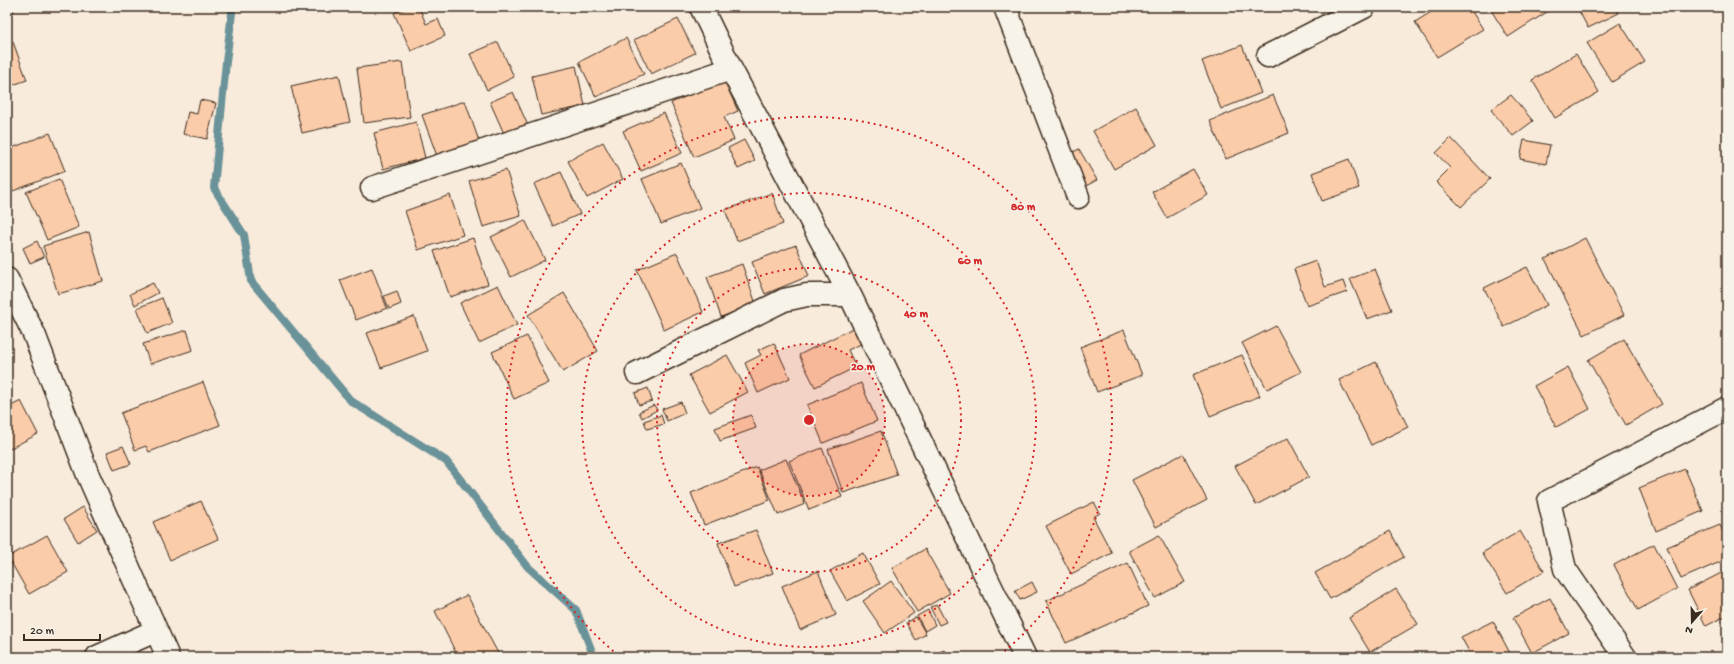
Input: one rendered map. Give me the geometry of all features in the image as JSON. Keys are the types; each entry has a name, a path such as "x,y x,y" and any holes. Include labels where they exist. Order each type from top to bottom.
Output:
{"street":[{"path":"701,7 731,69 850,295 1025,657"},
{"path":"1005,7 1078,197"},
{"path":"1268,56 1364,7"},
{"path":"372,188 731,69"},
{"path":"7,279 34,334 88,475 155,631 168,657"},
{"path":"637,373 784,300 807,295 850,295"},
{"path":"1625,657 1565,570 1549,501 1727,408"},
{"path":"97,657 155,631"}],"building":[{"path":"7,7 11,7 14,12 7,16"},
{"path":"409,7 419,7 426,24 438,19 445,36 411,51 394,13"},
{"path":"1439,7 1469,7 1483,29 1437,57 1415,22"},
{"path":"1489,7 1548,7 1550,10 1508,37"},
{"path":"1577,7 1616,7 1619,13 1588,28"},
{"path":"678,19 695,53 651,74 634,40"},
{"path":"1620,23 1645,62 1612,82 1587,43"},
{"path":"626,38 644,74 596,97 579,62"},
{"path":"13,42 27,80 7,87 7,44"},
{"path":"498,42 514,77 487,90 470,54"},
{"path":"1242,45 1261,93 1221,109 1202,61"},
{"path":"1576,54 1599,92 1555,118 1532,80"},
{"path":"402,62 410,117 364,123 357,68"},
{"path":"576,66 585,106 541,115 532,76"},
{"path":"339,75 350,122 302,133 291,86"},
{"path":"724,80 738,111 724,117 734,140 694,157 671,103"},
{"path":"513,92 529,128 506,138 490,102"},
{"path":"1273,95 1289,133 1226,159 1210,121"},
{"path":"1511,95 1533,121 1513,136 1491,110"},
{"path":"200,100 216,103 207,139 183,134 188,112 197,114"},
{"path":"465,101 479,141 437,156 422,115"},
{"path":"1136,107 1157,145 1114,169 1093,131"},
{"path":"664,113 682,153 641,171 623,131"},
{"path":"416,122 425,158 383,169 374,133"},
{"path":"50,133 65,171 13,191 7,174 7,150"},
{"path":"1451,138 1490,179 1461,207 1436,182 1450,168 1436,153"},
{"path":"744,140 755,161 738,169 728,148"},
{"path":"1524,140 1550,145 1546,164 1520,159"},
{"path":"603,142 623,179 587,198 568,161"},
{"path":"1079,149 1097,180 1084,187 1066,156"},
{"path":"1349,159 1359,188 1322,201 1312,173"},
{"path":"681,163 700,208 661,224 642,179"},
{"path":"1193,169 1208,195 1167,218 1152,192"},
{"path":"506,170 521,216 483,227 469,181"},
{"path":"561,172 580,214 553,226 534,184"},
{"path":"59,179 79,227 47,240 26,192"},
{"path":"772,193 783,224 737,241 725,210"},
{"path":"450,195 463,235 418,250 405,211"},
{"path":"1727,204 1727,216 1722,207"},
{"path":"525,220 545,260 511,277 491,237"},
{"path":"89,232 103,281 58,294 43,246"},
{"path":"473,238 488,284 450,297 434,251"},
{"path":"1585,238 1624,315 1584,335 1545,259"},
{"path":"37,241 44,257 30,263 23,248"},
{"path":"796,245 809,276 765,294 752,262"},
{"path":"677,253 703,312 664,330 637,270"},
{"path":"1316,261 1325,287 1343,281 1347,292 1307,306 1294,269"},
{"path":"742,264 756,304 721,317 707,277"},
{"path":"1527,267 1547,305 1504,327 1484,288"},
{"path":"372,268 387,308 356,320 340,280"},
{"path":"1375,269 1392,310 1367,319 1350,279"},
{"path":"153,283 158,293 135,305 130,294"},
{"path":"498,285 517,325 479,343 460,303"},
{"path":"397,291 401,304 389,309 384,296"},
{"path":"564,293 598,351 563,372 528,315"},
{"path":"162,298 172,323 147,333 137,308"},
{"path":"414,316 427,351 381,368 367,333"},
{"path":"1276,326 1301,372 1267,389 1242,343"},
{"path":"853,328 861,344 848,350 856,367 815,387 799,355"},
{"path":"187,330 193,350 150,364 143,344"},
{"path":"1124,330 1142,375 1097,392 1080,347"},
{"path":"527,336 549,383 514,399 492,352"},
{"path":"1624,339 1662,404 1626,425 1588,360"},
{"path":"774,343 790,378 758,393 745,363 761,355 758,350"},
{"path":"727,355 748,392 710,412 689,375"},
{"path":"1242,355 1260,396 1210,416 1193,375"},
{"path":"1376,362 1408,427 1371,445 1339,380"},
{"path":"1568,367 1590,409 1556,427 1534,386"},
{"path":"203,382 220,425 149,452 146,446 135,450 121,413"},
{"path":"861,383 877,421 823,443 807,405"},
{"path":"648,388 652,401 639,405 635,393"},
{"path":"21,401 38,434 7,450 7,408"},
{"path":"681,402 685,413 667,421 662,409"},
{"path":"654,405 657,410 642,418 639,412"},
{"path":"661,415 664,424 647,429 644,421"},
{"path":"751,415 756,428 720,441 715,428"},
{"path":"881,431 897,475 843,493 828,449"},
{"path":"1288,438 1309,477 1256,505 1235,466"},
{"path":"123,446 131,464 114,470 107,452"},
{"path":"822,448 842,497 809,510 789,461"},
{"path":"1183,454 1207,500 1156,527 1132,480"},
{"path":"786,459 805,504 778,515 759,470"},
{"path":"757,467 770,500 704,525 691,493"},
{"path":"1685,469 1703,511 1656,531 1639,488"},
{"path":"201,501 218,539 170,560 153,522"},
{"path":"1094,502 1100,513 1093,517 1112,553 1071,574 1046,526"},
{"path":"83,507 97,530 78,542 64,519"},
{"path":"1720,525 1727,541 1727,559 1681,579 1667,547"},
{"path":"756,530 773,573 734,587 718,543"},
{"path":"1390,531 1404,557 1330,599 1315,573"},
{"path":"1520,531 1544,571 1507,593 1482,553"},
{"path":"47,535 68,572 29,594 8,557"},
{"path":"1159,535 1185,582 1155,598 1129,551"},
{"path":"1654,544 1677,589 1638,610 1614,565"},
{"path":"925,549 950,593 917,612 892,568"},
{"path":"863,553 880,584 847,601 830,571"},
{"path":"1128,563 1148,606 1066,643 1046,601"},
{"path":"1727,570 1727,615 1706,626 1688,590"},
{"path":"818,571 836,615 800,630 782,586"},
{"path":"891,581 914,613 885,633 863,601"},
{"path":"1032,582 1037,592 1020,600 1015,591"},
{"path":"1396,589 1418,624 1370,652 1349,618"},
{"path":"467,595 500,657 458,657 435,611"},
{"path":"1550,598 1569,633 1532,653 1513,618"},
{"path":"937,605 946,622 939,625 930,607"},
{"path":"928,610 935,625 925,631 917,616"},
{"path":"916,617 926,634 916,640 906,623"},
{"path":"1493,621 1512,657 1472,657 1461,637"},
{"path":"944,650 947,657 929,657"}],"waterway":[{"path":"231,7 232,13 214,188 244,235 251,281 351,401 446,461 528,567 576,610 594,657"}]}
